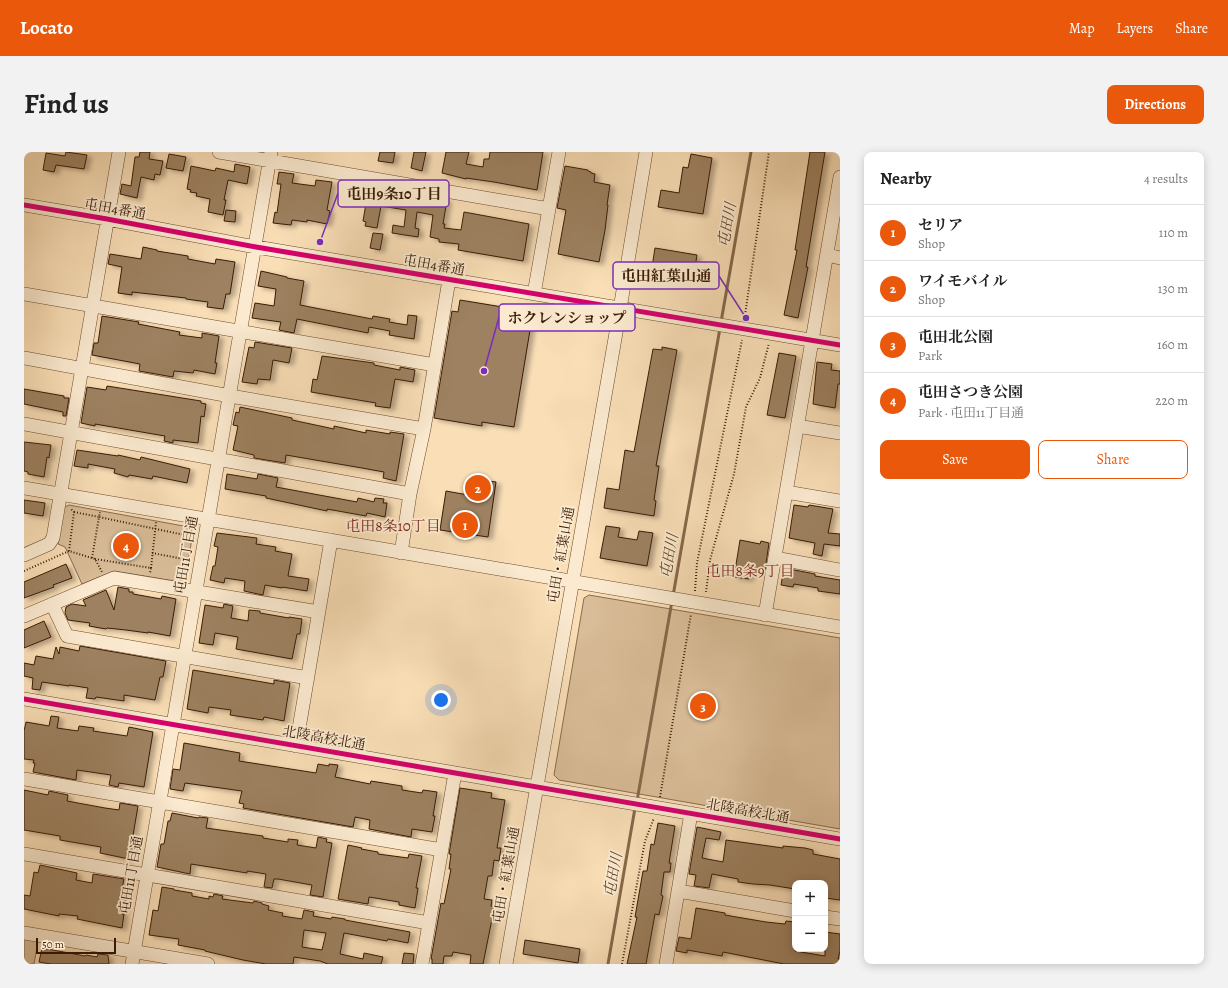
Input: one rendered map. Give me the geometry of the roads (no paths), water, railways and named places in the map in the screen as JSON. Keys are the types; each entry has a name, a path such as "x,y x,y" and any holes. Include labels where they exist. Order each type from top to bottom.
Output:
{"street":[{"path":"24,555 49,544 53,538 119,152"},
{"path":"219,152 271,156 549,209"},
{"path":"534,294 559,152"},
{"name":"屯田・紅葉山通","path":"506,964 646,152"},
{"name":"屯田11丁目通","path":"133,958 271,156"},
{"path":"765,614 839,185"},
{"name":"屯田4番通","path":"24,205 256,247 704,322 742,334 840,345"},
{"path":"827,255 840,258"},
{"path":"401,553 410,494 424,429 449,280"},
{"path":"24,294 435,365"},
{"path":"24,358 230,396 424,429"},
{"path":"24,424 410,494"},
{"path":"797,426 840,433"},
{"path":"24,488 840,627"},
{"path":"786,492 840,501"},
{"path":"296,746 331,540"},
{"path":"775,558 840,570"},
{"path":"24,616 114,578 319,612"},
{"path":"52,604 67,636 308,678"},
{"name":"北陵高校北通","path":"24,699 840,839"},
{"path":"422,964 455,773"},
{"path":"24,779 442,850"},
{"path":"666,964 691,813"},
{"path":"24,854 429,923"},
{"path":"678,891 792,910"},
{"path":"828,917 840,919"},
{"path":"24,933 133,958 208,964"}],"waterway":[{"name":"屯田川","path":"721,322 751,152"},
{"name":"屯田川","path":"673,596 720,328"},
{"name":"屯田川","path":"637,801 672,601"},
{"name":"屯田川","path":"608,964 635,808"}],"place":[{"name":"屯田9条10丁目","path":"320,242"},
{"name":"屯田紅葉山通","path":"746,318"},
{"name":"ホクレンショップ","path":"484,371"},
{"name":"ワイモバイル","path":"478,488"},
{"name":"セリア","path":"465,525"},
{"name":"屯田さつき公園","path":"126,546"},
{"name":"屯田北公園","path":"703,706"}],"district":[{"name":"屯田8条10丁目","path":"393,526"},
{"name":"屯田8条9丁目","path":"750,571"}]}
